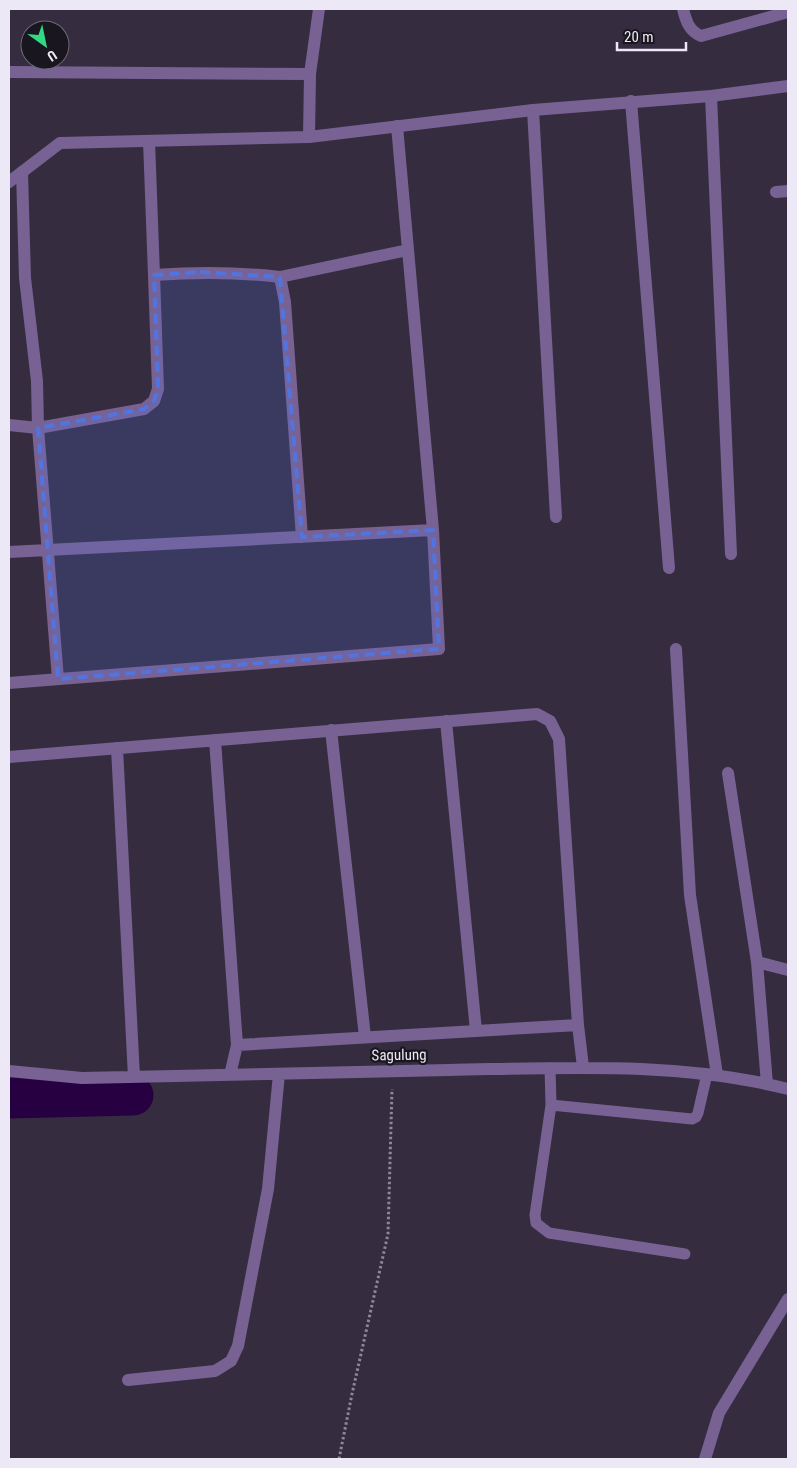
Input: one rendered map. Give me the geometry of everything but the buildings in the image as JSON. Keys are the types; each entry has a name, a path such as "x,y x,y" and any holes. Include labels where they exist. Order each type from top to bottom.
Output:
{"street":[{"path":"309,137 310,74 318,9"},
{"path":"682,9 690,28 694,33 701,36 788,12"},
{"path":"9,72 310,74"},
{"path":"9,182 60,143 309,137 533,110 711,96 788,86"},
{"path":"711,96 731,554"},
{"path":"631,101 669,568"},
{"path":"533,110 556,517"},
{"path":"9,683 439,648 432,530 397,126"},
{"path":"9,425 38,428 144,409 154,401 158,389 149,141"},
{"path":"22,172 25,278 37,382 38,428 58,679"},
{"path":"154,275 200,272 258,274 280,277 408,250"},
{"path":"280,277 285,302 302,537"},
{"path":"9,552 432,530"},
{"path":"676,649 690,894 712,1075"},
{"path":"9,757 537,714 550,721 559,739 578,1025 583,1067"},
{"path":"446,721 476,1031"},
{"path":"331,730 365,1037"},
{"path":"216,740 237,1045 230,1075"},
{"path":"116,748 134,1077"},
{"path":"728,773 757,962 767,1084"},
{"path":"757,962 788,970"},
{"path":"237,1045 578,1025"},
{"name":"Sagulung","path":"9,1071 82,1078 583,1067 712,1075 788,1089"},
{"path":"128,1380 215,1371 230,1361 238,1346 268,1189 279,1074"},
{"path":"705,1459 719,1414 786,1306"}],"lane":[{"path":"550,1068 550,1105 534,1215 536,1223 550,1233 686,1254"},
{"path":"550,1105 692,1119 696,1117 712,1075"}],"path":[{"path":"339,1459 388,1234 393,1071"}],"highlighted area":[{"path":"200,272 280,277 302,537 433,530 439,649 58,679 38,428 144,409 154,401 158,389 154,275"}],"waterway":[{"path":"9,1098 133,1095"}]}
